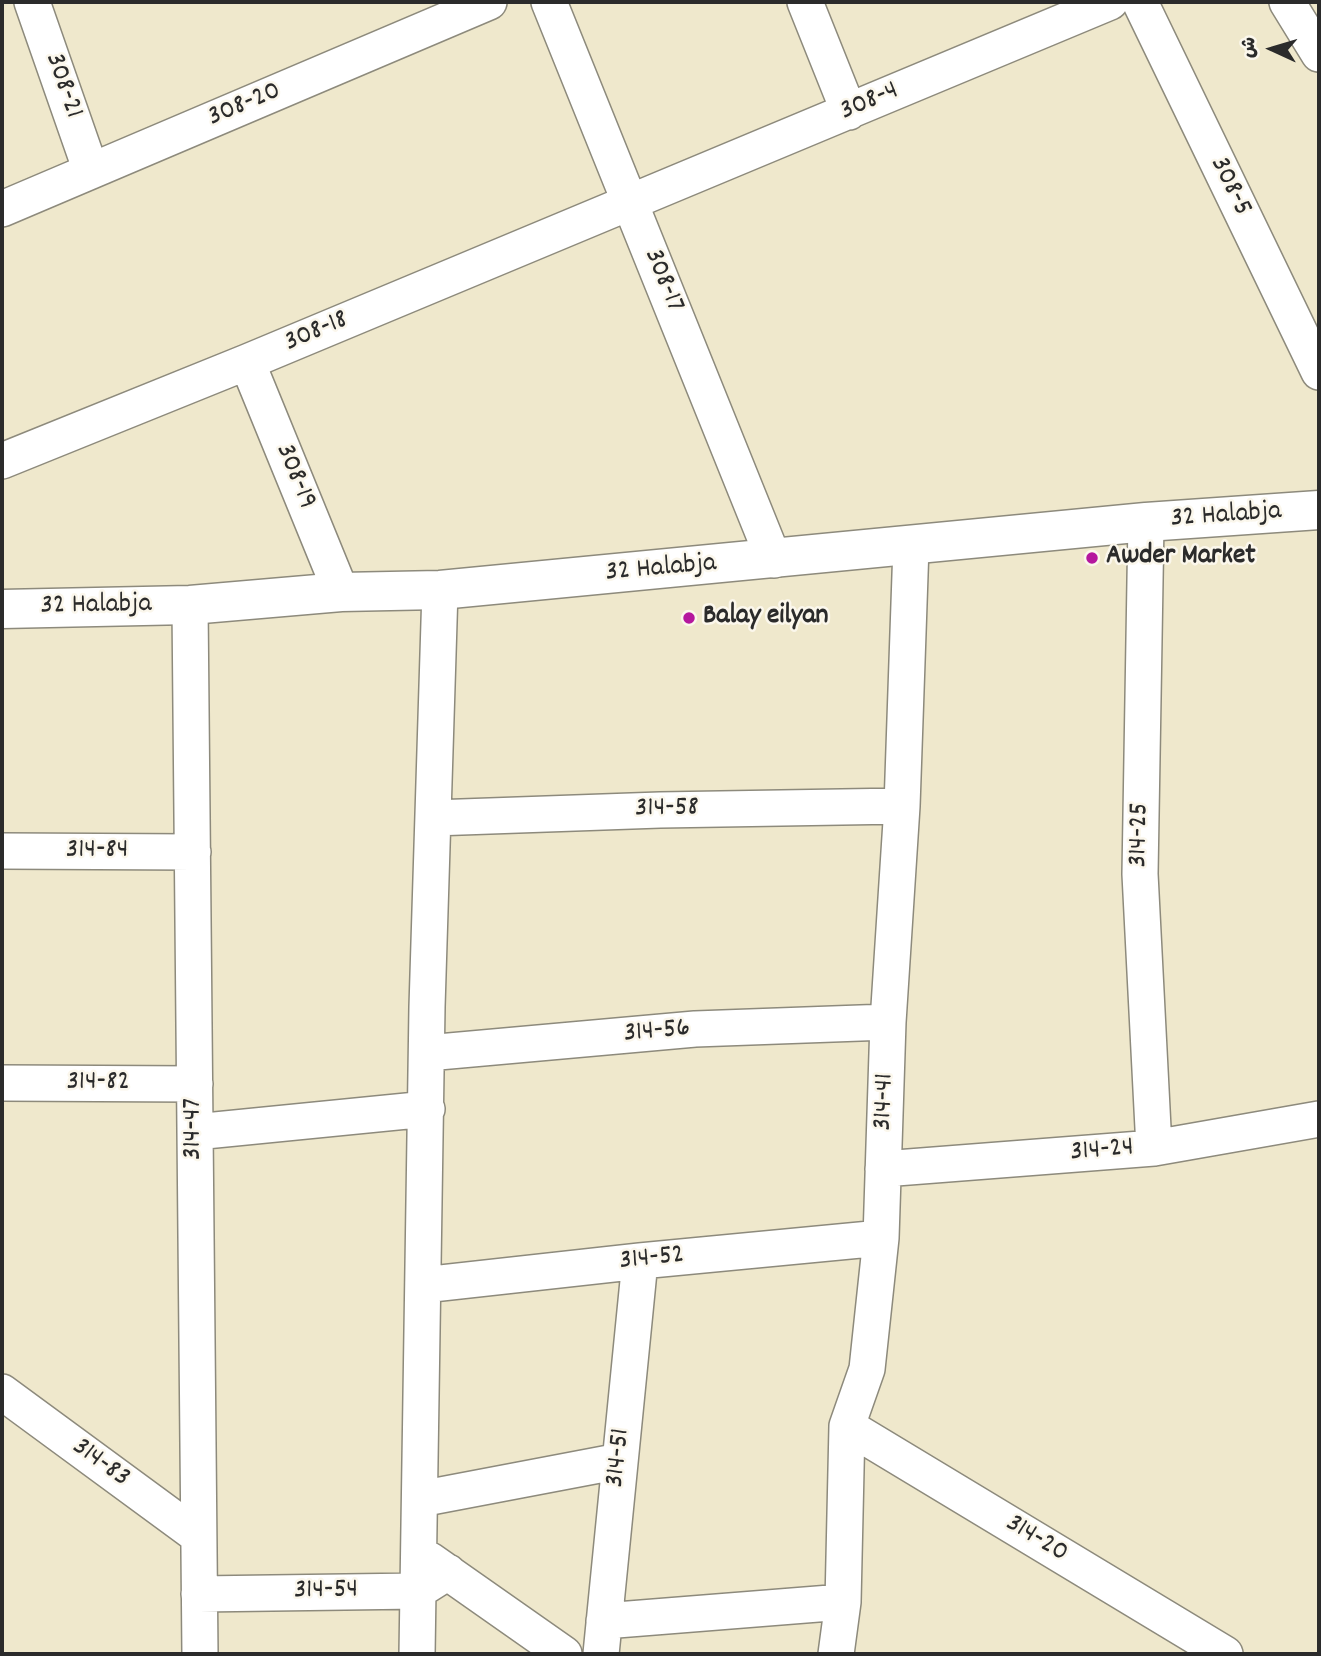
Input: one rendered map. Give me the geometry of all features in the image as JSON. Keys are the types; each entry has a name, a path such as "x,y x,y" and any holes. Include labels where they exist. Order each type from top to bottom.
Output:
{"street":[{"name":"308-21","path":"32,2 92,171"},
{"name":"308-20","path":"2,209 489,2"},
{"name":"308-17","path":"549,2 774,560"},
{"path":"805,2 849,112"},
{"name":"308-4","path":"630,202 1110,2"},
{"name":"308-5","path":"1140,2 1319,372"},
{"path":"1287,2 1319,54"},
{"name":"308-18","path":"2,461 630,202"},
{"name":"308-19","path":"247,362 341,592"},
{"name":"32 Halabja","path":"2,609 190,605 341,592 440,590 774,560 1146,522 1319,510"},
{"name":"314-25","path":"1146,522 1140,874 1154,1148"},
{"name":"314-41","path":"836,1654 843,1602 847,1426 867,1369 881,1238 888,1022 902,806 911,546"},
{"path":"417,1654 427,1053 440,590"},
{"name":"314-47","path":"190,605 200,1654"},
{"name":"314-58","path":"433,818 660,810 902,806"},
{"name":"314-84","path":"2,851 193,852"},
{"name":"314-56","path":"427,1053 695,1029 888,1022"},
{"name":"314-82","path":"2,1083 195,1084"},
{"path":"195,1132 427,1109"},
{"name":"314-24","path":"883,1169 1154,1148 1319,1119"},
{"name":"314-52","path":"424,1285 881,1238"},
{"name":"314-51","path":"603,1638 640,1261"},
{"name":"314-83","path":"2,1392 198,1536"},
{"name":"314-20","path":"847,1426 1225,1654"},
{"path":"420,1499 620,1461"},
{"path":"419,1552 564,1654"},
{"path":"418,1591 448,1572"},
{"name":"314-54","path":"199,1594 418,1591"},
{"path":"603,1638 843,1602"}],"place":[{"name":"Awder Market","path":"1092,558"},
{"name":"Balay eilyan","path":"689,618"}]}
